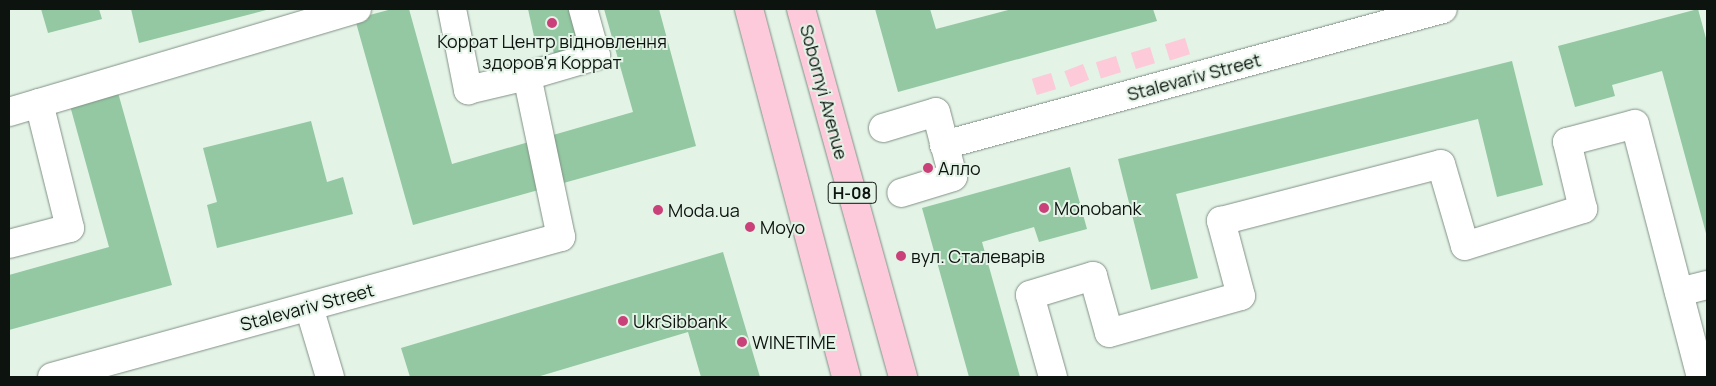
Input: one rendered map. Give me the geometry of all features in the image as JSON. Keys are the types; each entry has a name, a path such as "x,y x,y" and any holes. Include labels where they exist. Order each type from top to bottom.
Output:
{"main road":[{"name":"Н-08","path":"749,9 846,377"},
{"name":"Sobornyi Avenue","path":"801,9 903,377"}],"street":[{"path":"9,112 357,9"},
{"path":"452,9 468,90 596,56 583,9"},
{"name":"Stalevariv Street","path":"944,145 1443,9"},
{"name":"Stalevariv Street","path":"52,377 561,237 526,76"},
{"path":"9,244 70,228 38,103"},
{"path":"883,128 936,112 952,177 900,192"},
{"path":"1053,377 1030,295 1093,276 1109,333 1241,296 1221,221 1441,164 1464,246 1583,209 1568,142 1635,124 1700,377"},
{"path":"1679,292 1707,285"},
{"path":"308,307 330,377"}],"shaded area":[{"path":"1185,38 1190,54 1170,60 1165,44"},
{"path":"1150,47 1155,63 1136,69 1131,53"},
{"path":"1116,56 1121,72 1101,78 1096,62"},
{"path":"1083,64 1089,80 1070,87 1064,71"},
{"path":"1051,73 1056,89 1037,95 1032,79"}],"building":[{"path":"41,9 99,9 102,19 48,33"},
{"path":"131,9 270,9 139,43"},
{"path":"392,9 409,9 452,164 633,112 604,9 659,9 696,146 413,225 355,19"},
{"name":"Коррат Центр відновлення здоров'я Коррат","path":"528,9 569,9 579,49 554,55 551,37 535,41"},
{"path":"875,9 930,9 936,29 1012,9 1153,9 1157,21 898,92"},
{"path":"1698,9 1707,42 1707,237 1662,71 1612,85 1615,96 1575,107 1558,46"},
{"path":"1512,61 1543,185 1497,197 1478,119 1176,194 1198,278 1151,290 1118,159"},
{"path":"117,89 172,285 9,330 9,275 109,247 69,102"},
{"path":"311,121 327,182 343,177 353,214 217,248 207,205 217,202 203,148"},
{"path":"1070,167 1087,229 1039,242 1034,227 982,242 1020,377 969,377 922,208"},
{"path":"723,252 760,377 701,377 688,332 537,377 410,377 401,348"}],"place":[{"name":"Коррат Центр відновлення здоров'я Коррат","path":"552,23"},
{"name":"Алло","path":"928,168"},
{"name":"Monobank","path":"1044,208"},
{"name":"Moda.ua","path":"658,210"},
{"name":"Moyo","path":"750,227"},
{"name":"вул. Сталеварів","path":"901,256"},
{"name":"UkrSibbank","path":"623,321"},
{"name":"WINETIME","path":"742,342"}]}
